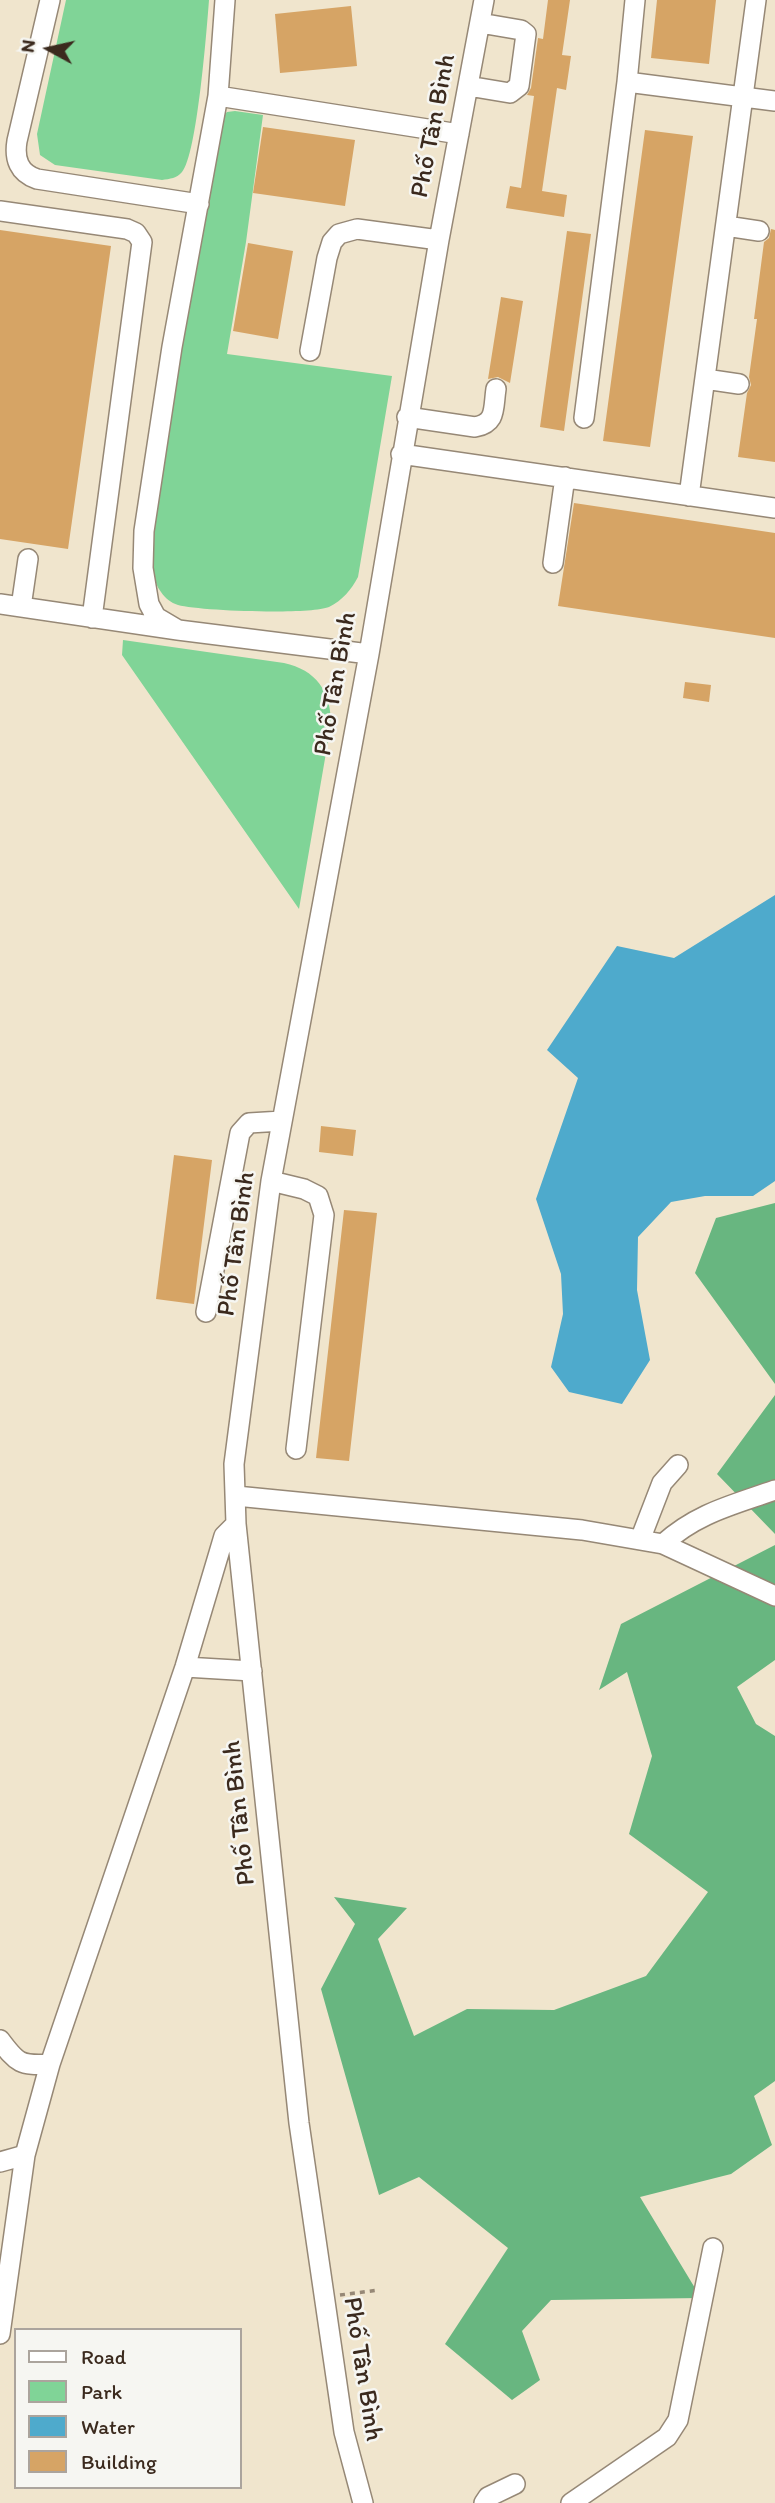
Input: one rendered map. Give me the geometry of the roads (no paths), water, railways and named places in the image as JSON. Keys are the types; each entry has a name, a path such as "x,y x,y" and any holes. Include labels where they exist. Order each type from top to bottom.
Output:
{"street":[{"path":"50,0 17,141 17,159 21,169 37,179 198,204"},
{"path":"178,630 159,619 151,610 145,587 143,554 153,464 218,96 225,0"},
{"name":"Phố Tân Bình","path":"363,2503 344,2432 299,2123 236,1524 234,1464 271,1181 369,654 407,417 484,0"},
{"path":"584,418 635,0"},
{"path":"689,496 756,0"},
{"path":"468,86 510,93 519,86 526,34 521,30 480,23"},
{"path":"627,82 775,101"},
{"path":"218,96 459,134"},
{"path":"0,211 127,229 136,233 142,242 92,618"},
{"path":"726,226 759,231"},
{"path":"310,351 327,258 332,242 339,234 357,229 439,240"},
{"path":"705,379 739,384"},
{"path":"407,417 475,427 486,425 491,420 496,389"},
{"path":"401,454 775,508"},
{"path":"553,563 565,477"},
{"path":"21,607 28,559"},
{"path":"0,604 369,654"},
{"path":"206,1312 240,1133 249,1123 282,1122"},
{"path":"271,1181 304,1189 318,1196 324,1215 296,1449"},
{"path":"640,1540 662,1483 678,1465"},
{"path":"663,1544 681,1528 698,1518 775,1490"},
{"path":"236,1496 582,1530 663,1544 775,1595"},
{"path":"0,2334 25,2155 50,2064 185,1667 224,1536 236,1524"},
{"path":"185,1667 252,1671"},
{"path":"0,2040 14,2059 23,2064 50,2064"},
{"path":"0,2162 25,2155"},
{"path":"571,2503 667,2437 678,2420 713,2248"},
{"path":"484,2503 488,2497 515,2484"}],"water":[{"path":"775,895 775,1181 753,1196 705,1196 671,1202 638,1237 637,1290 650,1360 622,1404 569,1392 551,1367 563,1314 561,1274 536,1199 578,1078 547,1050 617,946 674,958"}]}
